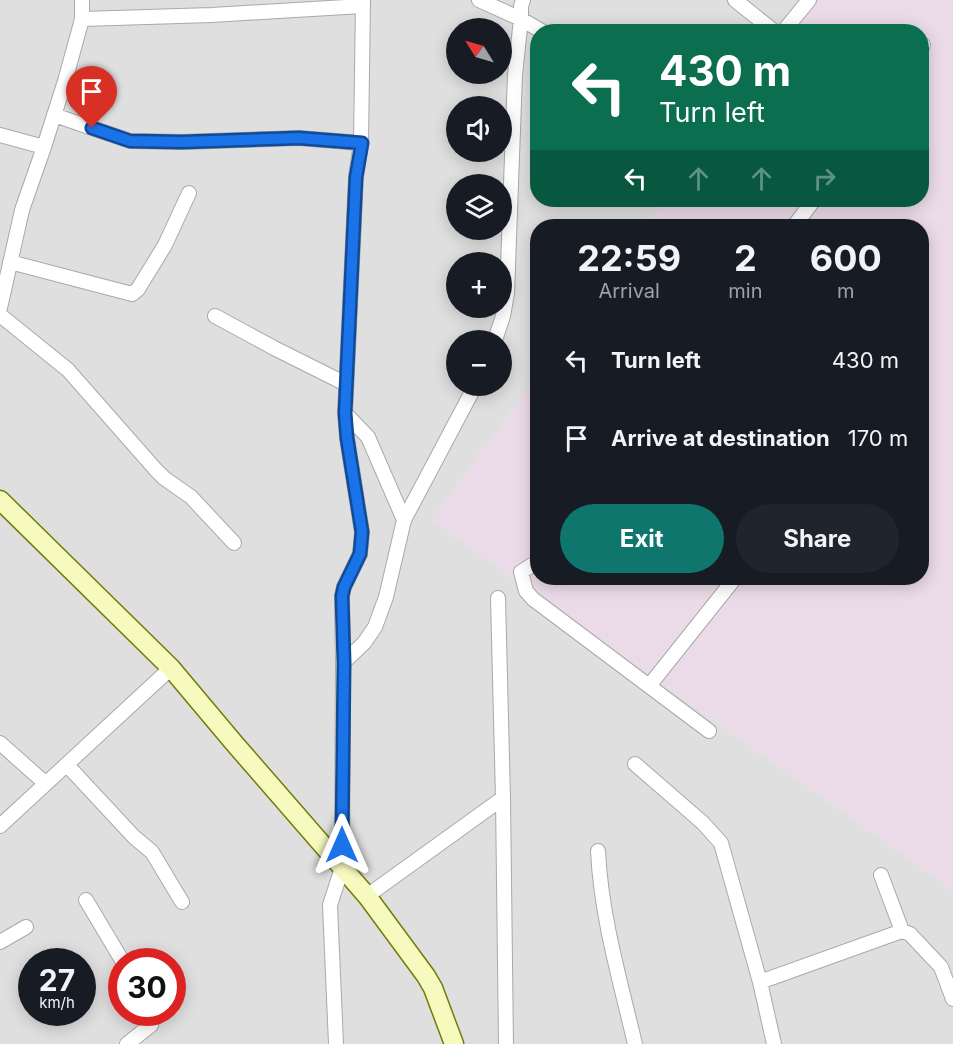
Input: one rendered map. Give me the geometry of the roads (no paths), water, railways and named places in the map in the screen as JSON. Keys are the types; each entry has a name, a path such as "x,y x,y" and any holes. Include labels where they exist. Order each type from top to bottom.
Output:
{"main road":[{"path":"0,500 171,668 367,896 426,976 433,988 454,1044"}],"street":[{"path":"0,308 2,288 22,210 44,147 82,19 82,0 75,0"},
{"path":"479,0 530,24"},
{"path":"498,330 507,293 516,75 523,0"},
{"path":"735,0 764,24"},
{"path":"789,24 808,0"},
{"path":"82,19 212,15 362,3 362,143 356,177 345,413 362,532 360,554 342,596 344,663 342,868 330,905 336,1044"},
{"path":"54,115 130,141 182,142 299,138 362,143"},
{"path":"0,135 44,147"},
{"path":"10,262 132,294 138,289 165,245 189,193"},
{"path":"799,219 809,207"},
{"path":"0,315 68,370 164,478 191,497 234,543"},
{"path":"214,316 346,384"},
{"path":"344,663 364,643 375,627 386,597 404,520 470,396"},
{"path":"345,413 368,437 404,520"},
{"path":"530,566 521,572 526,591 533,599 709,731"},
{"path":"649,686 729,585"},
{"path":"498,598 506,1044"},
{"path":"0,825 171,668"},
{"path":"0,743 45,783"},
{"path":"635,764 703,823 721,843 760,982 774,1044"},
{"path":"67,765 134,837 152,852 182,902"},
{"path":"367,896 503,798"},
{"path":"598,851 602,895 635,1044"},
{"path":"881,875 902,931"},
{"path":"86,900 115,948"},
{"path":"0,942 26,927"},
{"path":"760,982 902,931 910,934 941,967 953,999"},
{"path":"127,1044 150,1026"}]}
